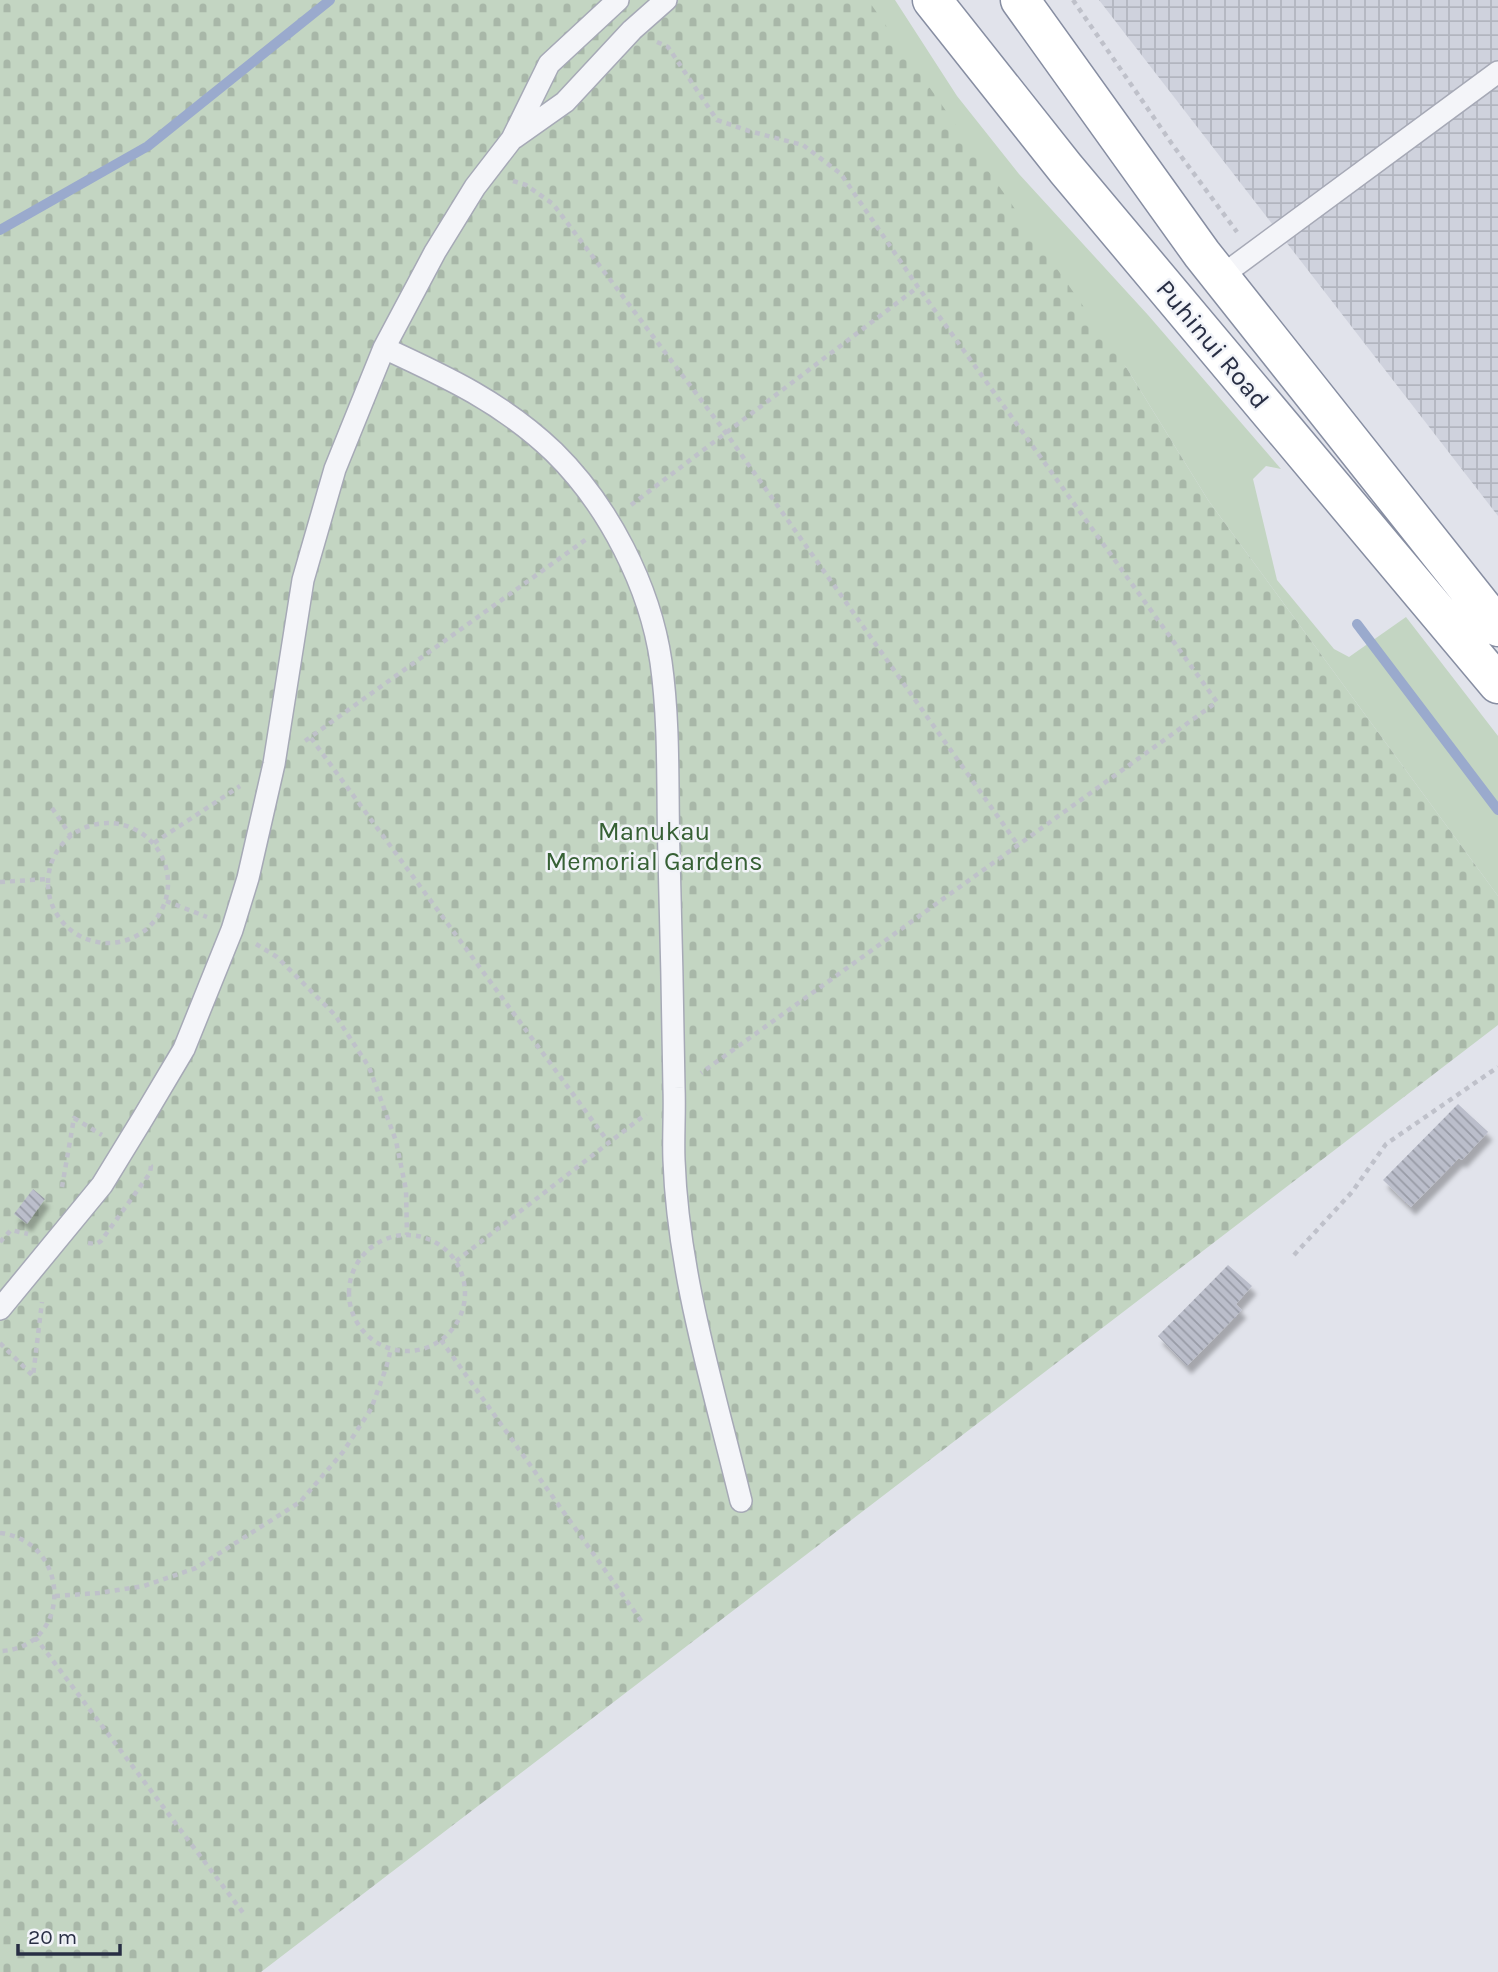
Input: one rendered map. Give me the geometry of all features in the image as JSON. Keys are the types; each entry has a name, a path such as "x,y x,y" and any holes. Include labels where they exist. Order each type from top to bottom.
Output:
{"highway":[{"name":"Puhinui Road","path":"932,0 1066,169 1498,684"},
{"name":"Puhinui Road","path":"1020,0 1220,277 1498,627"}],"lane":[{"path":"0,1309 102,1185 184,1049 232,930 248,878 274,764 303,580 317,525 335,469 384,348 435,252 512,139 549,64 618,0"},
{"path":"512,139 565,102 632,30 666,0"},
{"path":"1220,277 1498,72"},
{"path":"384,348 476,392 520,422 554,453 579,480 609,523 637,580 649,614 661,661 666,724 674,1159 682,1246 741,1502"}],"path":[{"path":"456,1262 674,1091 1217,702 918,287 841,174 803,145 717,120 668,47 632,30"},
{"path":"486,174 526,185 553,204 726,433 1018,845"},
{"path":"154,843 274,764 609,523 918,287"},
{"path":"285,699 609,1143"},
{"path":"52,808 71,836"},
{"path":"105,823 123,825 140,832 154,843 164,861 169,880 166,901 158,918 144,932 127,941 107,944 89,940 71,931 58,917 50,899 48,879 59,848 71,836 87,826 105,823"},
{"path":"0,882 48,879"},
{"path":"166,901 211,918"},
{"path":"246,938 277,957 335,1015 369,1067 396,1141 407,1190 407,1235"},
{"path":"1294,1255 1352,1192 1387,1144 1498,1067"},
{"path":"60,1196 74,1118 113,1142"},
{"path":"0,1242 11,1230 35,1235"},
{"path":"407,1235 426,1238 443,1247 456,1262 464,1278 462,1313 453,1328 440,1340 425,1348 408,1351 391,1349 374,1340 361,1328 353,1312 349,1294 352,1275 360,1259 373,1246 389,1237 407,1235"},
{"path":"0,1343 33,1376 43,1291"},
{"path":"440,1340 642,1622"},
{"path":"55,1597 144,1586 196,1568 300,1502 343,1452 371,1409 391,1349"},
{"path":"0,1533 15,1535 32,1545 46,1559 54,1577 55,1597 52,1612 35,1637 21,1646 0,1651"},
{"path":"35,1637 244,1914"}],"shaded area":[{"path":"1099,0 1498,0 1498,516"}],"green space":[{"name":"Manukau Memorial Gardens","path":"0,0 868,0 1126,367 1208,500 1498,896 1498,1025 261,1972 0,1972"},
{"path":"763,0 895,0 957,96 1019,174 1148,315 1281,469 1266,466 1253,479 1277,580 1334,649 1349,657 1406,617 1498,736 1498,896 1208,500 1126,367"}],"building":[{"path":"1458,1104 1488,1132 1411,1207 1383,1180"},
{"path":"33,1189 45,1199 27,1224 14,1214"},
{"path":"1228,1265 1252,1286 1236,1304 1242,1310 1187,1366 1158,1336"}],"waterway":[{"path":"0,230 148,146 330,0"},
{"path":"1357,624 1498,810"}]}
